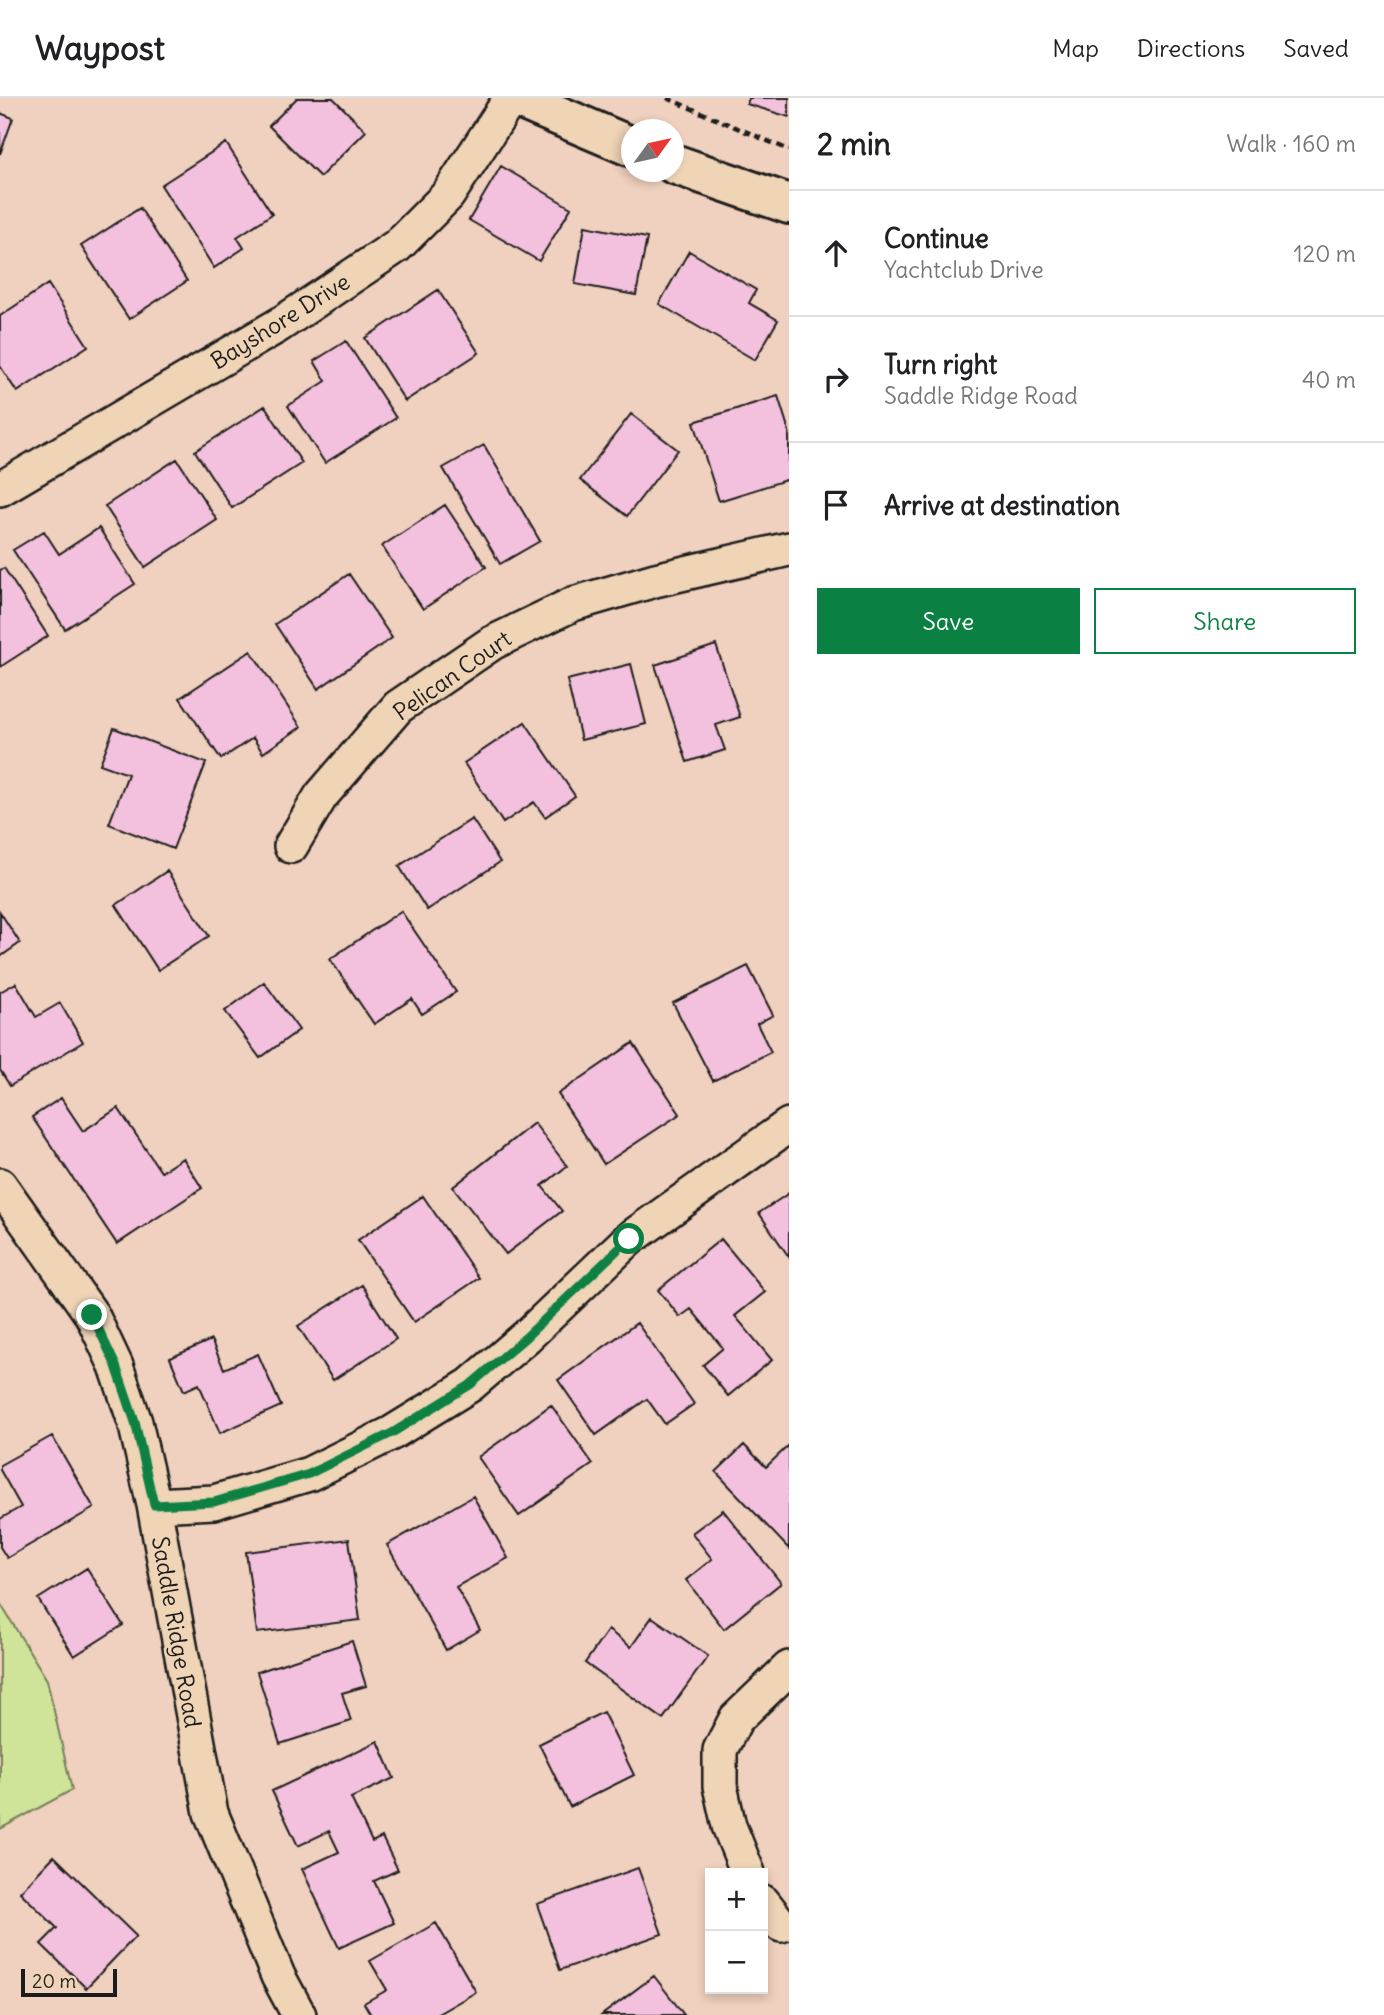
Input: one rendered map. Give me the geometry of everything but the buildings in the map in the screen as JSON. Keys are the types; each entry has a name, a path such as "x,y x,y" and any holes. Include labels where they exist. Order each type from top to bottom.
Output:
{"street":[{"name":"Bayshore Drive","path":"0,489 279,325 397,246 449,195 511,98"},
{"path":"517,98 621,142"},
{"path":"684,167 789,204"},
{"name":"Pelican Court","path":"291,846 321,796 398,707 492,643 573,604 655,580 789,549"},
{"path":"154,1505 214,1502 309,1474 392,1433 470,1385 526,1337 629,1239 789,1125"},
{"name":"Saddle Ridge Road","path":"0,1185 97,1325 116,1366 135,1422 154,1505 211,1813 278,1976 299,2015"},
{"path":"746,1868 729,1826 720,1786 720,1750 736,1719 789,1668"}],"path":[{"path":"667,98 789,150"}],"green space":[{"path":"0,1603 47,1680 72,1790 0,1829"}],"route":[{"path":"92,1315 116,1366 135,1422 154,1505 214,1502 309,1474 392,1433 470,1385 526,1337 629,1239"}]}
